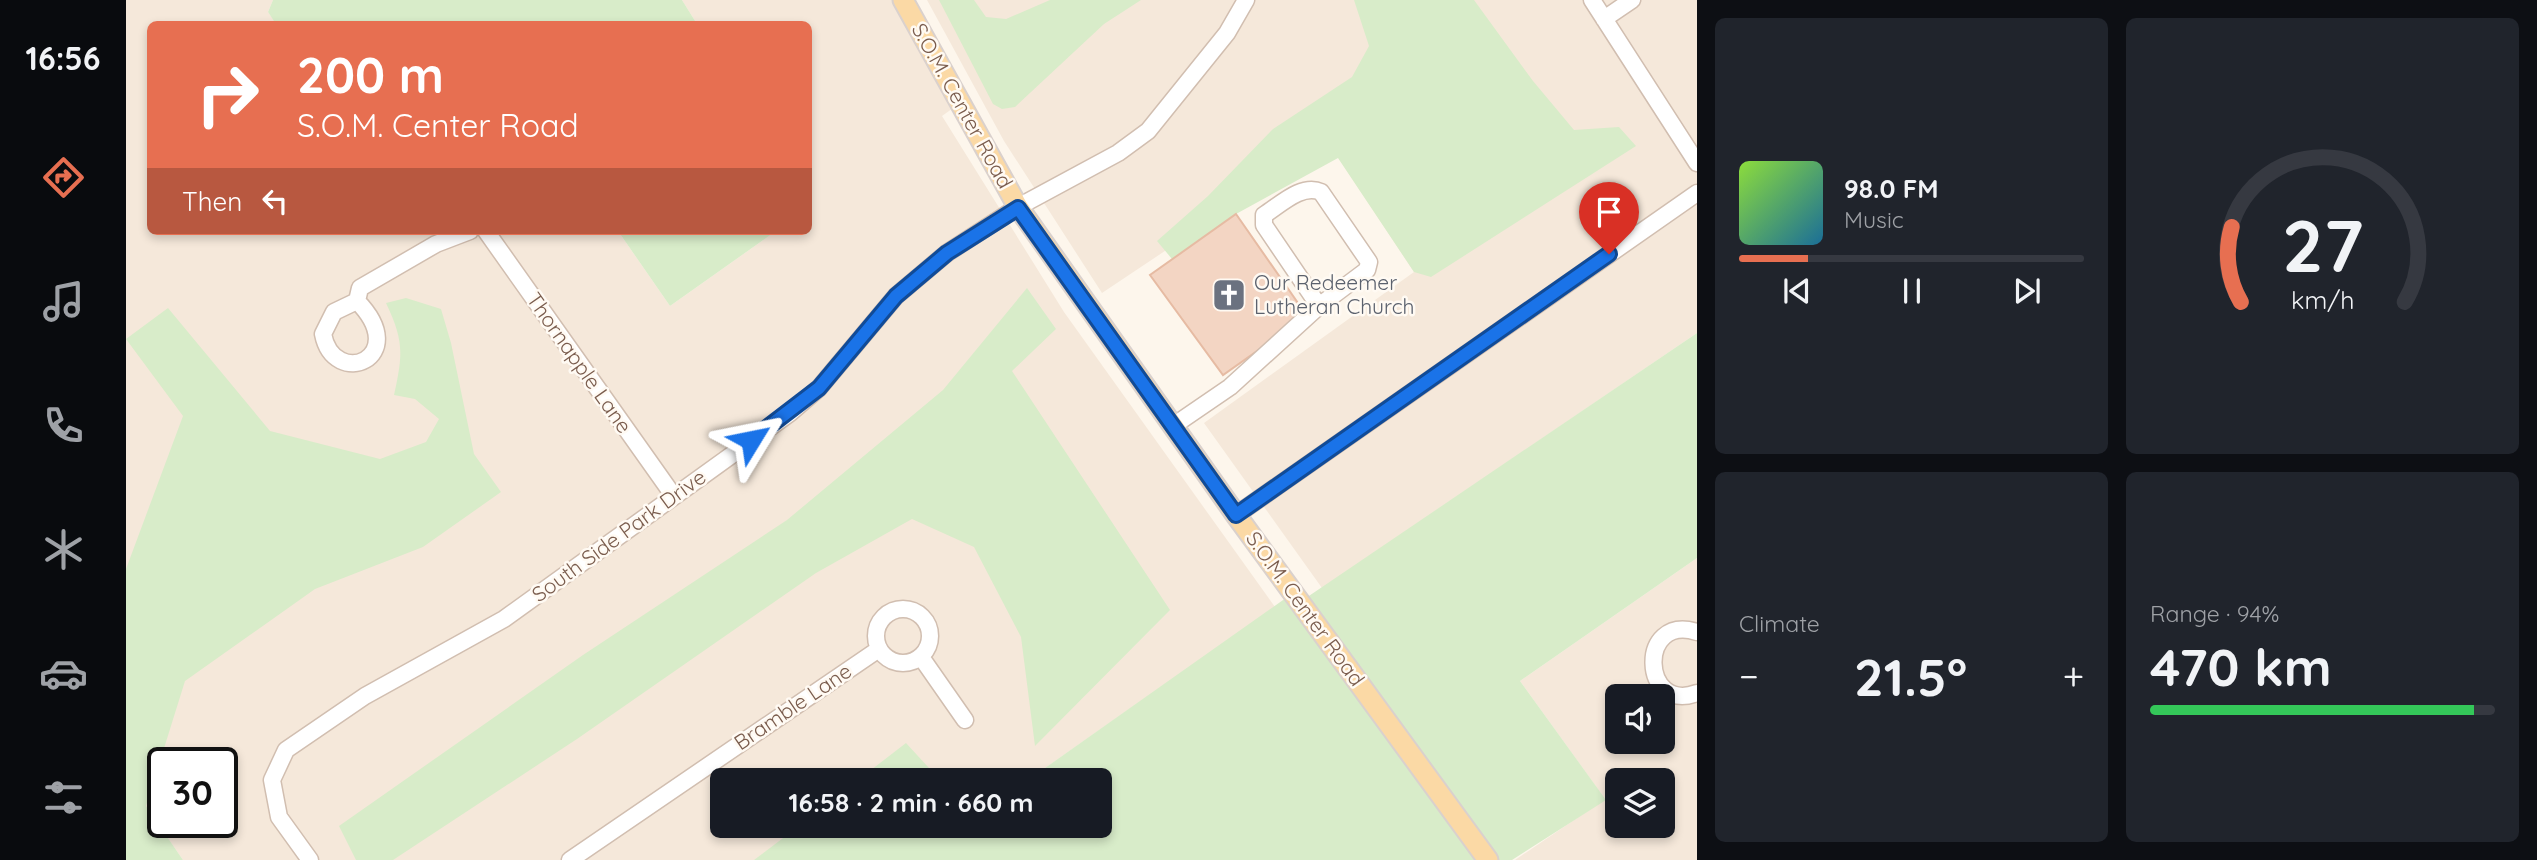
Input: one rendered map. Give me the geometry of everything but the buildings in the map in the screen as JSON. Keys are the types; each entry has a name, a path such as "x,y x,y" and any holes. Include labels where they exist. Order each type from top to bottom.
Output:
{"main road":[{"name":"S.O.M. Center Road","path":"903,0 1018,208 1236,515 1488,860"}],"street":[{"name":"South Side Park Drive","path":"310,860 279,817 272,780 286,750 365,696 504,619 790,413 819,388 896,296 947,253 1018,208 1118,153 1148,131 1227,33 1246,0"},
{"path":"1592,0 1697,163"},
{"path":"1604,19 1632,0"},
{"path":"1173,426 1246,374 1320,306 1367,270 1369,262 1321,192 1313,189 1305,190 1264,215 1264,225 1320,306"},
{"path":"1236,515 1697,193"},
{"path":"357,300 360,288 436,244 460,235"},
{"name":"Thornapple Lane","path":"489,235 673,495"},
{"path":"904,609 921,615 927,622 930,640 921,657 898,663 879,649 876,630 880,622 894,610 904,609"},
{"path":"1697,632 1683,629 1663,638 1656,646 1652,667 1655,677 1670,692 1681,695 1697,693"},
{"name":"Bramble Lane","path":"569,860 879,649"},
{"path":"921,657 965,720"}],"shaded area":[{"path":"126,0 273,0 268,12 275,21 147,21 147,235 621,235 670,306 770,235 812,235 812,21 695,21 682,0 903,0 960,103 942,116 1064,312 1275,607 1045,768 710,768 710,838 946,838 915,860 183,860 168,838 238,838 238,747 147,747 147,808 126,778"},
{"path":"927,0 1697,0 1697,333 1322,588 1204,423 1414,272 1328,142 1102,293 1004,141"},
{"path":"1697,558 1697,860 1515,860 1605,799 1520,681"}],"green space":[{"path":"273,0 682,0 695,21 274,21 268,12"},
{"path":"939,0 974,0 986,17 1006,19 1050,0 1141,0 1104,24 1015,107 1002,109 993,104"},
{"path":"1354,0 1474,0 1533,81 1574,130 1619,127 1636,146 1431,277 1414,272 1338,158 1236,214 1172,259 1157,241 1208,196 1273,129 1352,77 1369,46"},
{"path":"621,235 770,235 670,306"},
{"path":"1027,288 1056,329 1012,371 1170,610 1035,746 1021,637 974,547 912,519 816,573 577,739 393,860 356,860 339,826 583,655 787,520 943,390"},
{"path":"406,298 441,309 451,343 474,454 501,492 423,547 315,589 185,681 164,747 147,747 146,806 147,838 168,838 183,860 126,860 126,569 183,416 126,339 168,308 270,431 380,459 426,442 439,419 415,399 394,395 400,348 396,328 386,303"},
{"path":"1697,333 1697,558 1520,681 1605,801 1512,860 754,860 783,838 1112,838 1112,768 1045,768 1293,593 1300,602"},
{"path":"906,743 929,768 874,768"}],"place":[{"name":"Our Redeemer Lutheran Church","path":"1229,295"}],"route":[{"path":"751,440 790,413 819,388 896,296 947,253 1018,208 1236,515 1609,254"}]}
